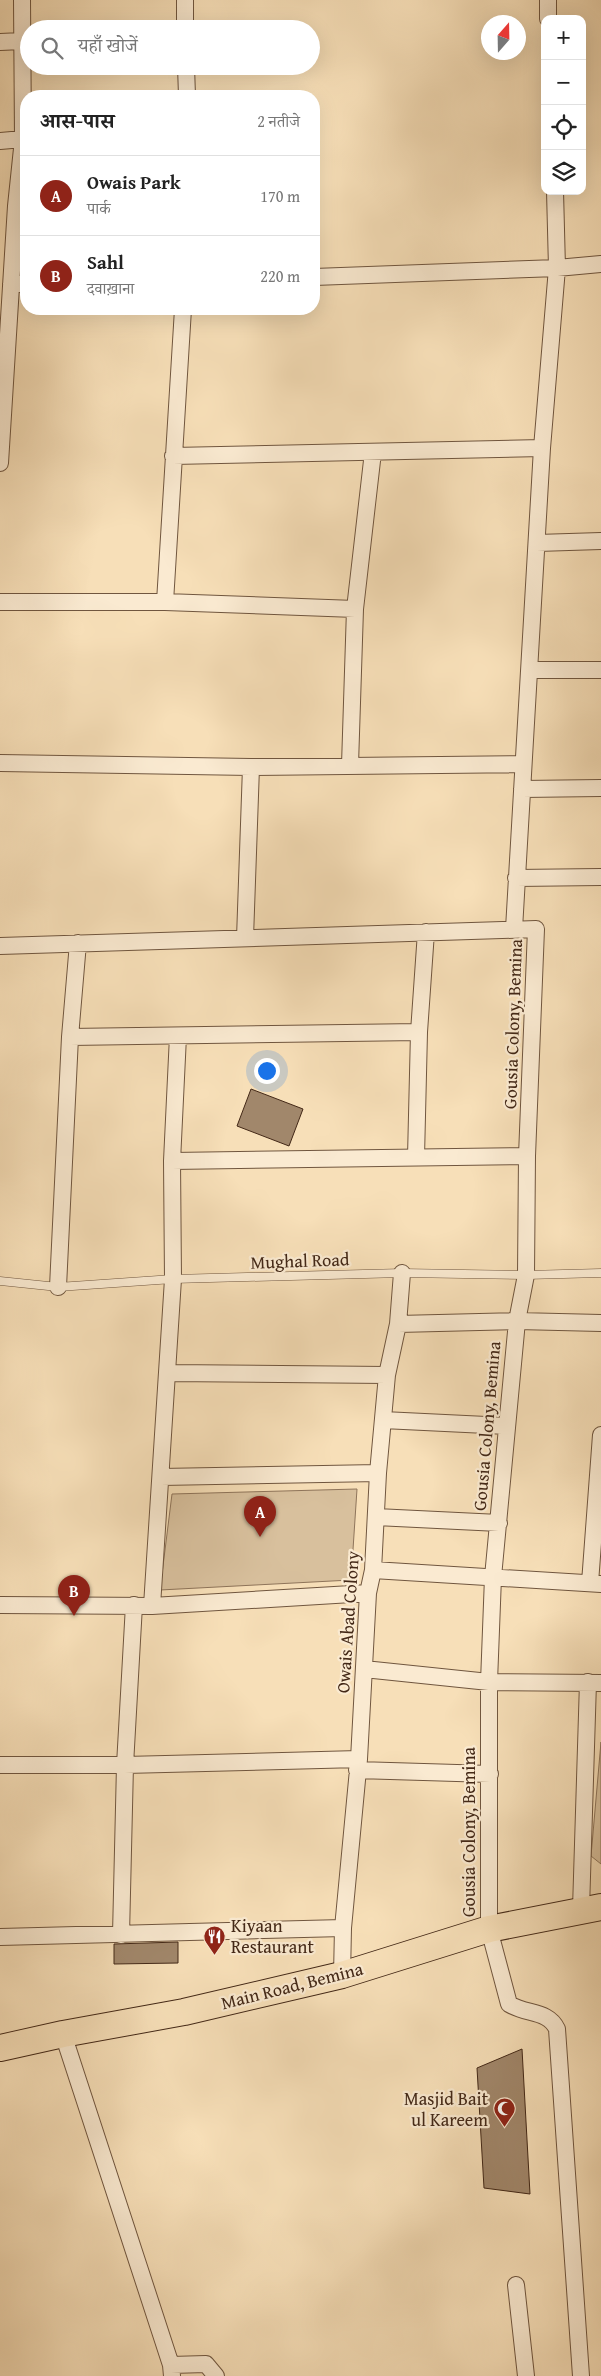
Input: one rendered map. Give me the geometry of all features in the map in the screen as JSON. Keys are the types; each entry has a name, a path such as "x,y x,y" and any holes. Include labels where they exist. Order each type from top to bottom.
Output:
{"main road":[{"name":"Main Road, Bemina","path":"0,2048 184,2012 342,1975 489,1928 591,1908"}],"street":[{"path":"22,0 22,20"},
{"path":"185,0 185,20"},
{"path":"548,0 548,15"},
{"path":"0,42 20,41"},
{"path":"22,75 22,90"},
{"path":"186,75 186,90"},
{"path":"0,141 20,139"},
{"path":"0,463 19,284 7,257 8,206 20,149"},
{"path":"0,946 514,929 523,764 531,670 542,448 557,268 554,195"},
{"path":"320,277 557,268 601,264"},
{"path":"165,602 182,315"},
{"path":"173,456 542,448"},
{"path":"350,766 355,608 373,452"},
{"path":"537,543 601,541"},
{"path":"0,602 165,602 355,608"},
{"path":"531,670 601,670"},
{"path":"0,763 251,767 523,764"},
{"path":"245,938 251,767"},
{"path":"522,789 601,788"},
{"path":"516,878 601,877"},
{"name":"Gousia Colony, Bemina","path":"514,929 536,929 527,1156 526,1275 517,1321 498,1523 489,1682 489,1928 509,2004 518,2009 543,2015 553,2020 558,2029 581,2376"},
{"path":"416,1157 419,1032 426,932"},
{"path":"58,1287 70,1038 78,943"},
{"path":"70,1038 419,1032"},
{"path":"152,1606 173,1279 172,1161 178,1036"},
{"path":"172,1161 527,1156"},
{"name":"Owais Abad Colony","path":"342,1975 343,1928 358,1764 368,1593 373,1570 378,1473 388,1375 398,1324 402,1273"},
{"path":"398,1324 517,1321 601,1323"},
{"path":"168,1373 388,1375"},
{"path":"384,1420 507,1426"},
{"path":"373,1570 596,1584 601,1435"},
{"path":"161,1476 378,1473"},
{"path":"376,1517 498,1523"},
{"path":"0,1605 152,1606 368,1593"},
{"path":"121,1935 125,1765 134,1605"},
{"path":"364,1669 489,1682 594,1682 591,1908"},
{"path":"0,1765 358,1764 490,1774"},
{"path":"0,1937 343,1928"},
{"path":"64,2034 171,2371 206,2364 216,2376"},
{"path":"516,2285 526,2376"}],"lane":[{"name":"Mughal Road","path":"0,1281 58,1287 173,1279 402,1273 526,1275 601,1273"}],"shaded area":[{"path":"357,1489 351,1580 160,1590 172,1494"},
{"path":"601,1742 601,1864 591,1856"}],"building":[{"path":"251,1089 303,1109 289,1146 237,1126"},
{"path":"178,1942 178,1963 114,1964 114,1944"},
{"name":"Masjid Bait ul Kareem","path":"522,2049 530,2194 484,2188 477,2068"}],"place":[{"name":"Owais Park","path":"260,1537"},
{"name":"Sahl","path":"74,1616"},
{"name":"Kiyaan Restaurant","path":"215,1955"},
{"name":"Masjid Bait ul Kareem","path":"504,2128"}]}
